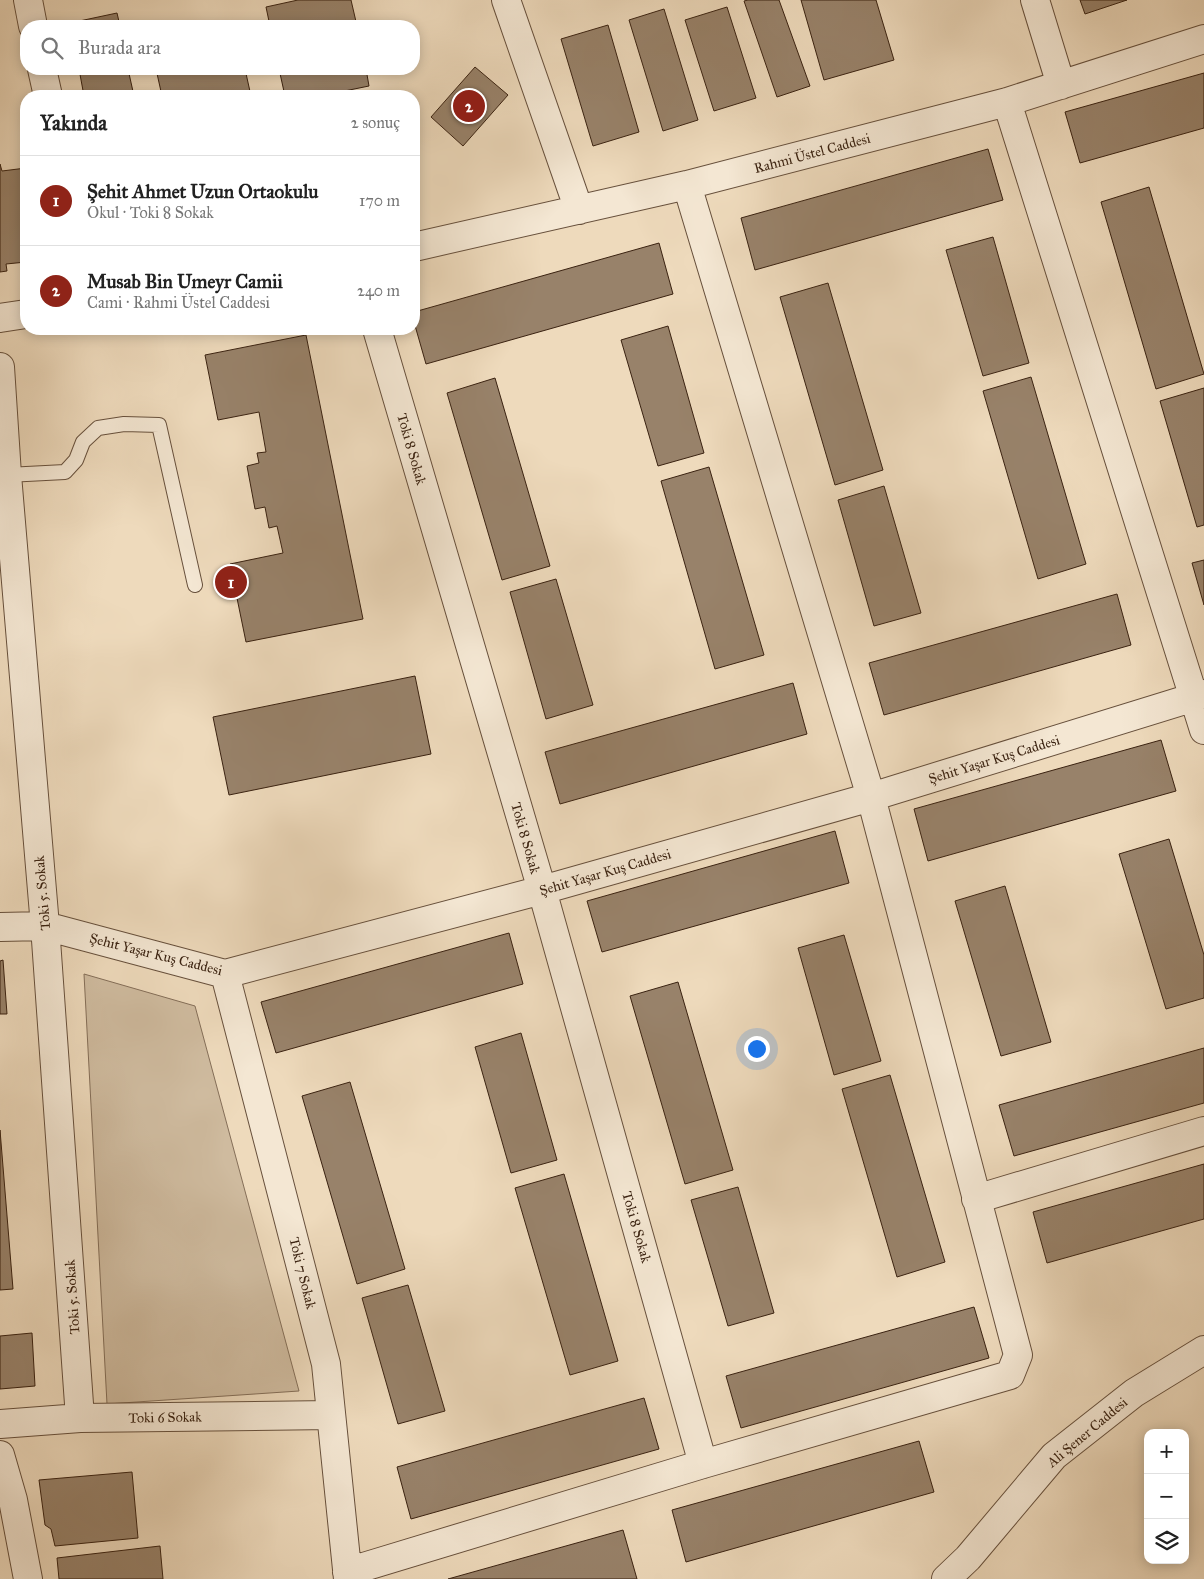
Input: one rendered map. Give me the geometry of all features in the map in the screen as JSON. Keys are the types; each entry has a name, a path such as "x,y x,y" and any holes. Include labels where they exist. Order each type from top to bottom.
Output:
{"street":[{"path":"28,0 32,20"},
{"path":"506,0 579,210"},
{"path":"1035,0 1060,85"},
{"name":"Rahmi Üstel Caddesi","path":"420,246 687,185 1007,102 1204,39"},
{"path":"43,75 47,90"},
{"path":"1007,102 1199,696 1204,730"},
{"path":"347,1575 703,1464 1010,1375 1018,1355 871,797 687,185"},
{"path":"0,318 20,315"},
{"name":"Toki 8 Sokak","path":"379,335 542,890 703,1464"},
{"name":"Toki 5. Sokak","path":"0,367 45,926 80,1418"},
{"name":"Şehit Yaşar Kuş Caddesi","path":"0,927 45,926 142,950 226,974 542,890 871,797 1199,696"},
{"name":"Toki 7 Sokak","path":"226,974 326,1364 347,1575"},
{"path":"976,1199 1204,1132"},
{"name":"Ali Şener Caddesi","path":"946,1579 968,1558 1054,1456 1134,1393 1204,1350"},
{"name":"Toki 6 Sokak","path":"0,1424 80,1418 331,1415"},
{"path":"0,1455 13,1500 28,1579"}],"lane":[{"path":"8,475 66,472 76,460 82,442 98,428 124,424 159,425 195,585"}],"shaded area":[{"path":"84,974 195,1006 299,1391 107,1404"}],"building":[{"path":"298,0 351,0 356,20 269,20 266,7"},
{"path":"779,0 810,86 777,97 744,1"},
{"path":"801,0 876,0 894,60 824,80"},
{"path":"1080,0 1127,0 1085,14"},
{"path":"727,7 756,98 714,111 685,20"},
{"path":"664,9 698,120 663,131 629,20"},
{"path":"117,13 119,20 84,20"},
{"path":"608,25 639,132 593,146 561,39"},
{"path":"475,67 508,95 463,146 431,117"},
{"path":"1204,73 1204,128 1080,163 1065,112"},
{"path":"80,75 129,75 133,90 83,90"},
{"path":"157,75 246,75 250,90 161,90"},
{"path":"280,75 367,75 369,86 349,90 284,90"},
{"path":"988,149 1003,200 755,270 741,218"},
{"path":"0,164 2,171 20,169 20,263 6,264 7,271 0,272"},
{"path":"1149,187 1204,374 1156,389 1101,202"},
{"path":"993,237 1029,363 983,376 946,250"},
{"path":"659,243 673,294 426,364 418,335 420,335 420,310"},
{"path":"828,283 883,470 835,485 780,297"},
{"path":"668,326 704,453 658,466 621,340"},
{"path":"306,335 363,619 246,642 230,564 283,553 277,526 269,528 265,507 255,509 247,466 259,463 257,453 266,452 259,412 218,420 205,355"},
{"path":"1031,377 1086,564 1038,579 983,391"},
{"path":"495,378 550,566 502,580 447,393"},
{"path":"1204,388 1204,525 1197,527 1160,401"},
{"path":"709,467 764,655 715,669 661,481"},
{"path":"884,486 921,613 874,626 838,500"},
{"path":"1204,560 1204,605 1192,563"},
{"path":"556,579 593,705 546,719 510,592"},
{"path":"1117,594 1131,645 884,715 869,663"},
{"path":"415,676 431,754 229,795 213,717"},
{"path":"793,683 807,734 560,804 545,752"},
{"path":"1161,740 1176,791 928,861 914,809"},
{"path":"835,831 849,883 602,952 587,901"},
{"path":"1169,839 1204,955 1204,998 1166,1009 1119,854"},
{"path":"1005,886 1051,1042 1001,1056 955,901"},
{"path":"509,933 523,984 276,1053 261,1002"},
{"path":"844,935 881,1061 834,1075 798,948"},
{"path":"3,960 7,1014 0,1014 0,961"},
{"path":"678,982 733,1170 685,1184 630,996"},
{"path":"521,1033 557,1160 511,1173 475,1047"},
{"path":"1204,1048 1204,1103 1014,1156 999,1105"},
{"path":"890,1075 945,1262 897,1277 842,1089"},
{"path":"350,1082 405,1269 357,1284 302,1096"},
{"path":"0,1130 13,1289 0,1290"},
{"path":"1204,1164 1204,1219 1047,1263 1033,1212"},
{"path":"564,1174 618,1361 570,1375 515,1188"},
{"path":"738,1187 774,1313 728,1326 691,1200"},
{"path":"408,1285 445,1411 398,1424 362,1298"},
{"path":"974,1307 989,1358 741,1428 726,1376"},
{"path":"32,1333 35,1386 0,1389 0,1336"},
{"path":"644,1398 659,1449 411,1519 397,1467"},
{"path":"919,1441 934,1492 686,1562 672,1510"},
{"path":"132,1472 138,1538 55,1546 51,1529 45,1525 39,1480"},
{"path":"623,1530 637,1579 448,1579"},
{"path":"160,1546 163,1579 59,1579 57,1558"}],"place":[{"name":"Musab Bin Umeyr Camii","path":"469,106"},
{"name":"Şehit Ahmet Uzun Ortaokulu","path":"231,582"}]}
